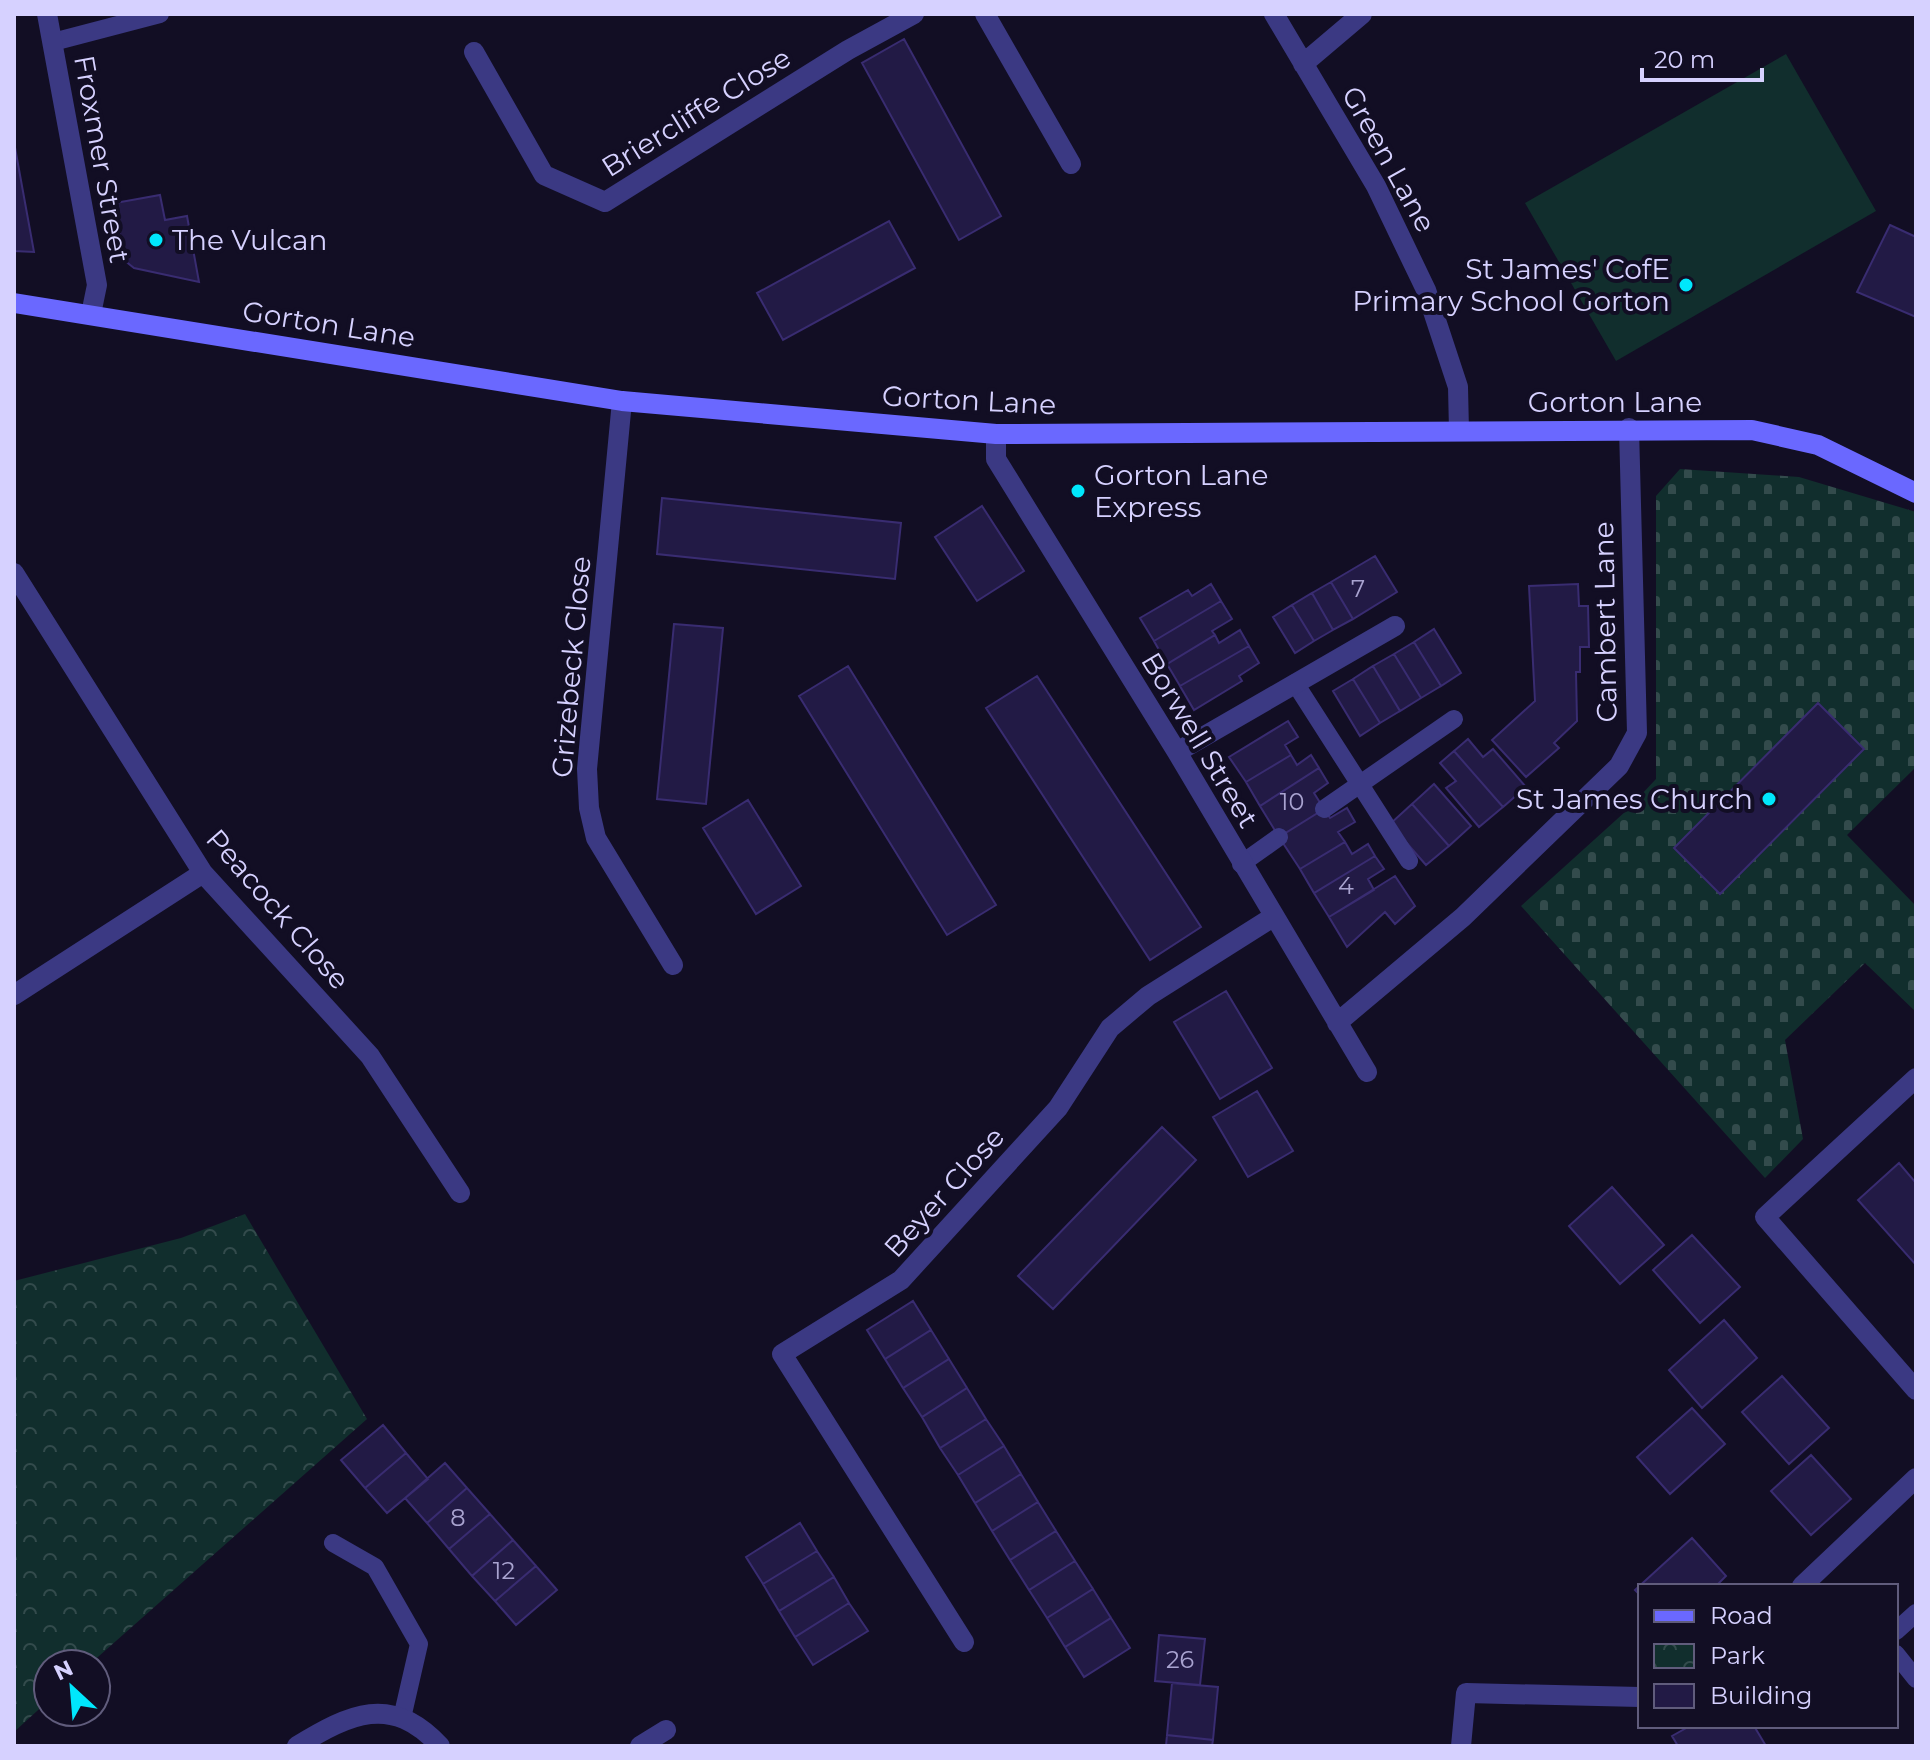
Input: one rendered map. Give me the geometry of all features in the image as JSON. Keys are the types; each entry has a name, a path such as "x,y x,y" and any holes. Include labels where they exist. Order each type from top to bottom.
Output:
{"street":[{"name":"Froxmer Street","path":"47,14 97,285 91,314"},
{"name":"Briercliffe Close","path":"474,52 544,175 605,202 848,50 914,14"},
{"path":"985,14 1071,164"},
{"name":"Green Lane","path":"1274,14 1376,186 1426,290 1458,387 1459,431"},
{"path":"1303,64 1362,14"},
{"name":"Gorton Lane","path":"14,303 622,401 996,434 1629,428 1752,430 1818,445 1916,493"},
{"name":"Grizebeck Close","path":"622,401 587,769 589,808 596,838 673,965"},
{"name":"Cambert Lane","path":"1337,1023 1463,917 1619,766 1637,733 1629,428"},
{"name":"Borwell Street","path":"996,434 996,459 1177,752 1367,1072"},
{"name":"Peacock Close","path":"14,573 203,873 370,1056 460,1193"},
{"path":"1177,752 1395,626"},
{"path":"14,995 203,873"},
{"name":"Beyer Close","path":"964,1642 782,1354 901,1280 1058,1108 1110,1028 1148,996 1273,917"},
{"path":"1912,1091 1765,1217 1916,1390"},
{"path":"1804,1584 1916,1478"},
{"path":"1461,1746 1466,1693 1638,1697"},
{"path":"297,1746 336,1723 360,1714 380,1713 418,1723 440,1746"},
{"path":"640,1746 666,1730"}],"lane":[{"path":"53,42 160,14"},
{"path":"1295,683 1409,861"},
{"path":"1324,809 1362,786 1454,719"},
{"path":"1241,864 1279,837"},
{"path":"333,1543 375,1567 419,1644 402,1718"},
{"path":"1898,1629 1916,1613"},
{"path":"1898,1656 1916,1679"}],"green space":[{"path":"1786,54 1876,211 1616,361 1525,203"},
{"path":"1680,469 1799,477 1916,512 1916,767 1847,835 1916,906 1916,1012 1865,963 1785,1040 1803,1139 1765,1178 1521,906 1626,811 1656,779 1656,496"},
{"path":"245,1214 367,1419 108,1648 32,1648 32,1716 14,1732 14,1281 181,1238"}],"building":[{"path":"904,39 1001,216 959,240 862,63"},
{"path":"14,142 34,252 14,251"},
{"name":"The Vulcan","path":"160,195 165,220 187,216 199,282 134,268 124,260 115,203"},
{"path":"889,221 915,268 783,340 757,293"},
{"path":"1890,225 1916,237 1916,317 1857,292"},
{"path":"662,498 901,523 895,579 657,554"},
{"path":"982,506 1024,571 977,601 935,537"},
{"path":"1375,556 1397,592 1353,619 1331,582"},
{"path":"1331,582 1353,619 1333,630 1312,593"},
{"path":"1211,584 1221,601 1154,641 1140,618 1188,590 1192,596"},
{"path":"1578,584 1579,606 1588,606 1589,647 1580,647 1580,672 1576,672 1577,721 1554,743 1559,748 1526,777 1492,740 1535,701 1529,586"},
{"path":"1312,593 1333,630 1314,641 1292,605"},
{"path":"1221,601 1232,619 1212,631 1215,635 1167,664 1154,641"},
{"path":"1292,605 1314,641 1295,653 1273,617"},
{"path":"674,624 723,628 706,804 657,799"},
{"path":"1434,629 1461,673 1441,686 1414,642"},
{"path":"1240,630 1249,646 1180,686 1167,664 1215,635 1219,643"},
{"path":"1414,642 1441,686 1421,698 1394,654"},
{"path":"1249,646 1259,663 1239,676 1242,681 1194,710 1180,686"},
{"path":"1394,654 1421,698 1400,711 1373,666"},
{"path":"848,666 996,905 947,935 799,696"},
{"path":"1373,666 1400,711 1380,723 1353,679"},
{"path":"1037,676 1201,927 1150,960 986,708"},
{"path":"1353,679 1380,723 1360,736 1333,691"},
{"name":"St James Church","path":"1818,703 1864,749 1720,894 1674,848"},
{"path":"1288,721 1298,737 1285,745 1291,755 1246,782 1229,757"},
{"path":"1468,739 1483,757 1493,749 1526,787 1503,807 1454,751"},
{"path":"1454,751 1503,807 1479,827 1446,788 1456,781 1440,763"},
{"path":"1291,755 1297,765 1311,755 1319,768 1260,806 1246,782"},
{"path":"1319,768 1328,783 1314,793 1324,809 1279,837 1260,806"},
{"path":"1434,784 1471,826 1449,846 1412,804"},
{"path":"748,800 801,886 756,914 703,828"},
{"path":"1412,804 1449,846 1426,865 1390,824"},
{"path":"1347,808 1355,822 1338,832 1345,842 1300,869 1279,837 1324,809 1330,818"},
{"path":"1345,842 1352,854 1368,844 1375,856 1314,893 1300,869"},
{"path":"1375,856 1384,869 1368,879 1374,890 1329,917 1314,893"},
{"path":"1395,876 1415,906 1395,924 1385,912 1347,947 1329,917"},
{"path":"1226,991 1272,1068 1220,1099 1174,1022"},
{"path":"1257,1091 1293,1151 1248,1177 1213,1117"},
{"path":"1162,1127 1196,1160 1053,1309 1018,1276"},
{"path":"1899,1163 1916,1183 1916,1265 1858,1200"},
{"path":"1612,1187 1664,1245 1620,1284 1569,1226"},
{"path":"1692,1235 1740,1287 1700,1323 1653,1270"},
{"path":"913,1301 931,1330 885,1359 867,1330"},
{"path":"1724,1320 1757,1358 1702,1408 1669,1370"},
{"path":"931,1330 949,1359 903,1388 885,1359"},
{"path":"949,1359 967,1388 922,1417 903,1388"},
{"path":"1782,1376 1829,1428 1789,1464 1742,1412"},
{"path":"967,1388 986,1419 940,1448 922,1417"},
{"path":"1692,1408 1725,1444 1670,1494 1637,1457"},
{"path":"986,1419 1004,1446 958,1475 940,1448"},
{"path":"383,1425 406,1453 365,1488 341,1460"},
{"path":"1004,1446 1021,1474 975,1503 958,1475"},
{"path":"406,1453 428,1479 387,1513 365,1488"},
{"path":"1811,1455 1851,1499 1811,1535 1771,1491"},
{"path":"445,1463 467,1488 427,1523 405,1498"},
{"path":"1021,1474 1038,1502 992,1531 975,1503"},
{"path":"467,1488 490,1514 449,1549 427,1523"},
{"path":"1038,1502 1056,1531 1010,1560 992,1531"},
{"path":"490,1514 513,1540 472,1576 449,1549"},
{"path":"800,1523 817,1551 763,1584 746,1557"},
{"path":"1056,1531 1075,1561 1029,1590 1010,1560"},
{"path":"1692,1538 1726,1576 1718,1584 1642,1584"},
{"path":"513,1540 536,1566 495,1601 472,1576"},
{"path":"817,1551 834,1577 779,1611 763,1584"},
{"path":"1075,1561 1093,1589 1047,1618 1029,1590"},
{"path":"536,1566 557,1590 516,1625 495,1601"},
{"path":"834,1577 849,1603 795,1637 779,1611"},
{"path":"1093,1589 1111,1618 1065,1647 1047,1618"},
{"path":"849,1603 868,1631 813,1665 795,1637"},
{"path":"1111,1618 1130,1648 1084,1677 1065,1647"},
{"path":"1159,1635 1205,1639 1200,1685 1155,1681"},
{"path":"1172,1683 1218,1687 1213,1740 1167,1735"},
{"path":"1686,1728 1755,1728 1766,1746 1678,1746 1672,1736"},
{"path":"1167,1735 1213,1740 1212,1746 1166,1746"}],"place":[{"name":"The Vulcan","path":"156,240"},
{"name":"St James' CofE Primary School Gorton","path":"1686,285"},
{"name":"Gorton Lane Express","path":"1078,491"},
{"name":"St James Church","path":"1769,799"}]}
